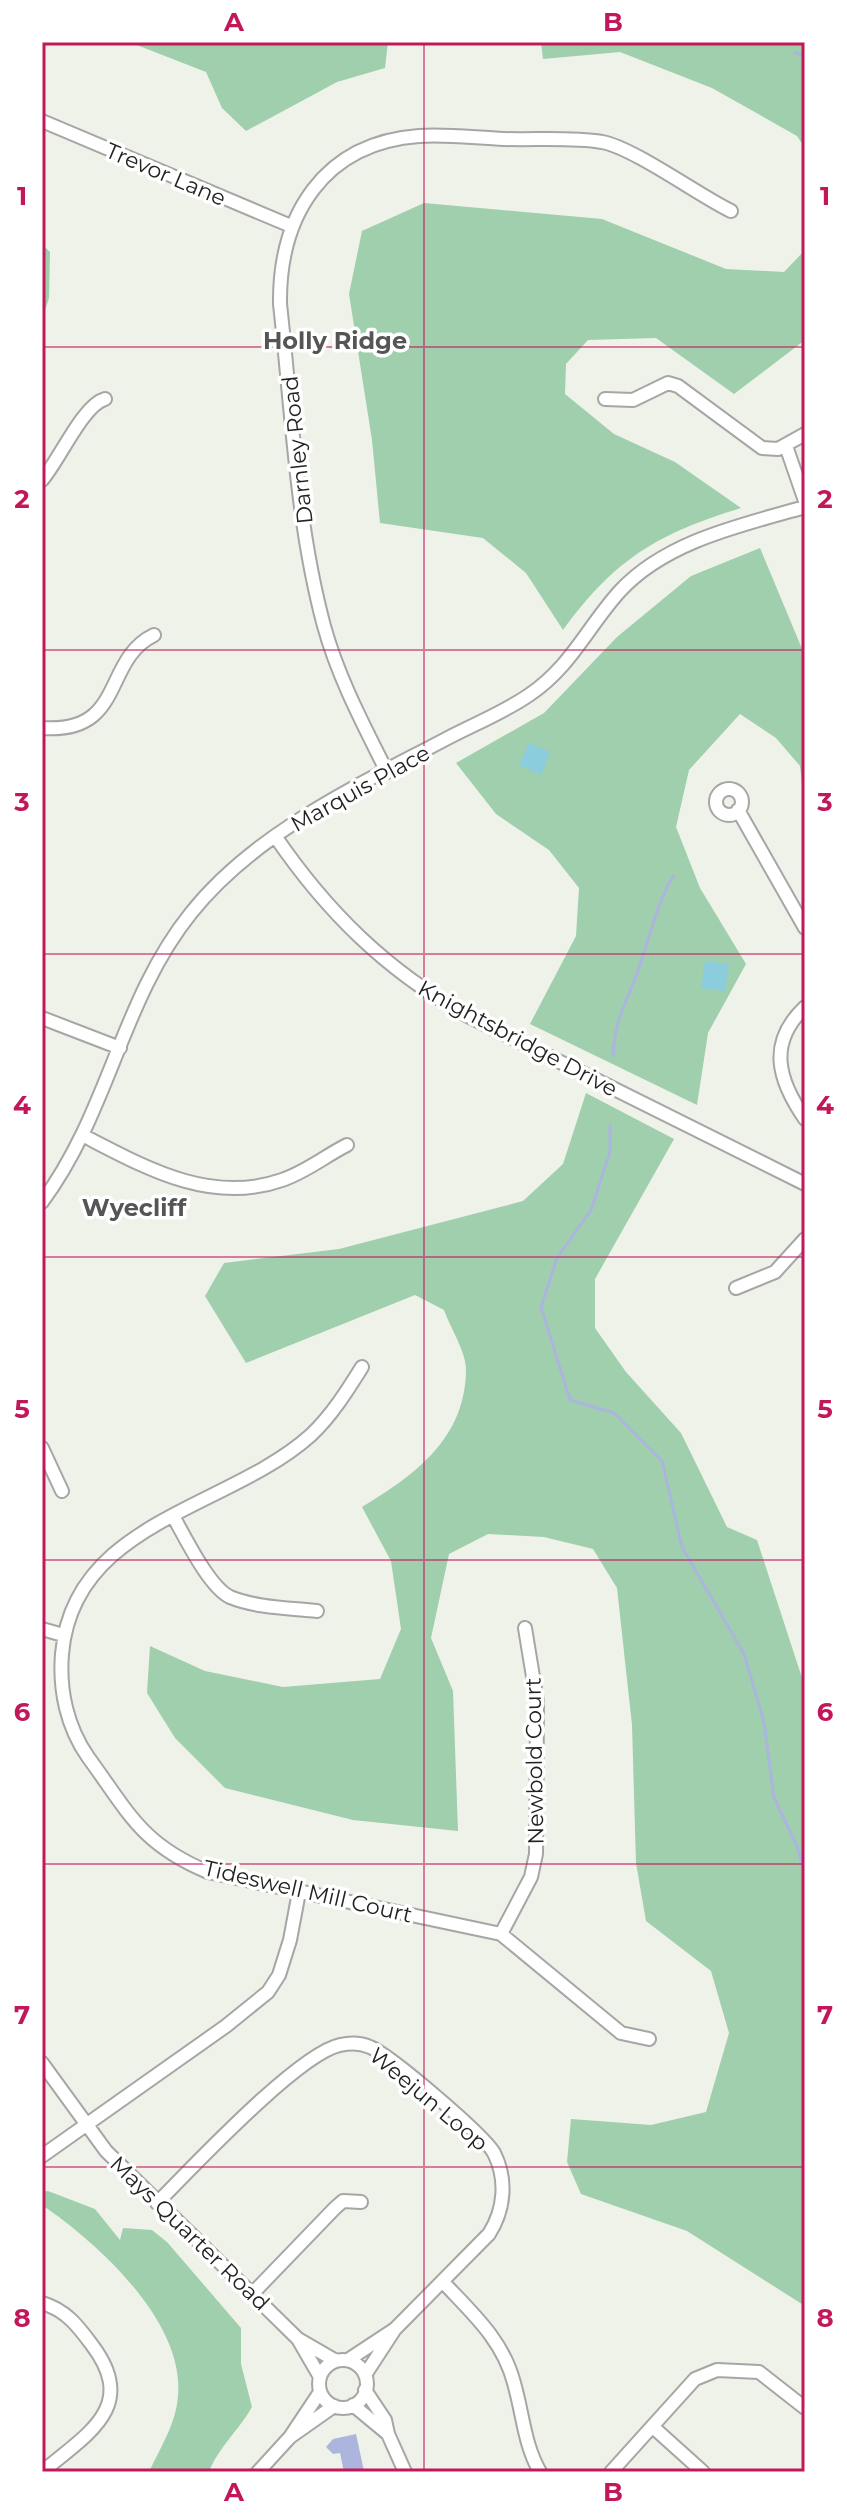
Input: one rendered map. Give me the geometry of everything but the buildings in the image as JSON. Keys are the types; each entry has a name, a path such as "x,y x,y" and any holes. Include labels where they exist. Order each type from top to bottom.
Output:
{"street":[{"name":"Trevor Lane","path":"42,121 291,226"},
{"name":"Darnley Road","path":"387,772 343,681 325,627 311,567 280,304 281,261 291,226 319,183 346,160 375,146 420,136 604,142 731,211"},
{"path":"605,399 633,400 663,383 674,384 762,448 770,450 786,446 805,434"},
{"path":"42,480 69,444 90,407 105,399"},
{"path":"786,446 805,504"},
{"name":"Marquis Place","path":"42,1202 84,1136 140,995 174,935 213,889 275,836 517,703 550,679 575,653 620,591 653,563 704,540 805,504"},
{"path":"42,728 80,723 104,707 131,653 154,635"},
{"path":"738,810 805,928"},
{"name":"Knightsbridge Drive","path":"275,836 341,921 417,987 466,1015 805,1184"},
{"path":"805,1007 785,1031 780,1052 787,1090 805,1119"},
{"path":"42,1018 120,1048"},
{"path":"84,1136 169,1177 234,1188 283,1180 347,1145"},
{"path":"736,1288 775,1272 805,1239"},
{"name":"Tideswell Mill Court","path":"362,1367 337,1407 310,1436 272,1461 127,1542 91,1574 71,1611 63,1635 60,1681 74,1737 147,1837 171,1856 208,1872 501,1934 621,2033 649,2039"},
{"path":"42,1448 62,1491"},
{"path":"173,1516 211,1579 228,1596 259,1605 317,1611"},
{"name":"Newbold Court","path":"501,1934 531,1877 538,1840 537,1701 525,1628"},
{"path":"42,1629 63,1635"},
{"path":"42,2156 268,1992 279,1975 290,1940 299,1892"},
{"name":"Weejun Loop","path":"157,2203 244,2116 306,2065 332,2047 344,2044 370,2047 483,2138 498,2163 503,2193 497,2221 443,2282 395,2329 365,2375"},
{"name":"Mays Quarter Road","path":"42,2063 106,2151 298,2339 320,2377"},
{"path":"253,2293 343,2201 361,2202"},
{"path":"443,2282 496,2339 514,2381 525,2436 540,2472"},
{"path":"42,2303 61,2308 85,2335 108,2366 113,2385 109,2407 99,2423 42,2472"},
{"name":"Weejun Loop","path":"342,2361 395,2329"},
{"name":"Mays Quarter Road","path":"298,2339 365,2375"},
{"path":"258,2472 290,2437 320,2392 320,2377 342,2361"},
{"path":"611,2472 695,2379 717,2370 759,2372 805,2408"},
{"path":"365,2375 365,2390 385,2420 405,2472"},
{"path":"353,2405 365,2390"},
{"path":"320,2392 334,2406"},
{"path":"290,2437 334,2406 353,2405 388,2434"},
{"path":"653,2427 703,2472"}],"green space":[{"path":"129,42 388,42 385,68 337,82 246,131 222,108 206,72"},
{"path":"541,42 805,42 805,148 797,136 712,88 620,52 543,59"},
{"path":"424,203 602,219 726,269 784,272 805,250 805,340 734,394 656,338 588,340 566,364 565,394 614,434 675,462 741,508 685,528 640,552 601,584 563,630 526,573 483,538 380,523 372,440 349,294 362,231"},
{"path":"42,244 50,252 49,298 42,320"},
{"path":"760,548 805,656 805,811 800,766 776,738 740,714 689,770 676,827 700,888 746,964 708,1033 697,1105 530,1024 576,936 579,888 549,850 496,814 456,763 544,713 617,637 691,576"},
{"path":"586,1093 674,1139 595,1279 595,1328 626,1372 681,1433 727,1527 757,1540 805,1687 805,2306 687,2231 581,2194 567,2162 571,2119 651,2125 706,2112 729,2033 711,1971 646,1921 636,1863 632,1725 617,1588 593,1549 544,1537 488,1534 449,1554 431,1638 453,1691 458,1831 353,1820 225,1788 175,1738 147,1693 150,1646 205,1671 283,1687 380,1679 401,1629 391,1561 362,1507 401,1482 434,1452 447,1435 464,1393 465,1362 444,1310 415,1295 246,1363 205,1296 224,1263 339,1249 523,1201 563,1164"},
{"path":"48,2191 95,2209 120,2240 123,2228 152,2230 167,2242 241,2328 241,2364 252,2407 209,2472 150,2470 177,2406 176,2368 168,2340 134,2287 88,2240 42,2205 42,2192"}],"shaded area":[{"path":"529,743 550,752 541,775 519,765"},
{"path":"705,961 729,964 725,991 701,988"},
{"path":"356,2434 364,2471 344,2472 340,2453 333,2454 326,2447 333,2439"}],"waterway":[{"path":"795,53 805,56"},
{"path":"613,1056 620,1018 658,908 673,876"},
{"path":"610,1125 610,1152 591,1210 557,1258 541,1307 570,1400 614,1413 662,1461 682,1547 744,1654 764,1722 774,1798 797,1846 805,1876"}],"district":[{"name":"Holly Ridge","path":"335,341"},
{"name":"Wyecliff","path":"134,1208"}]}
